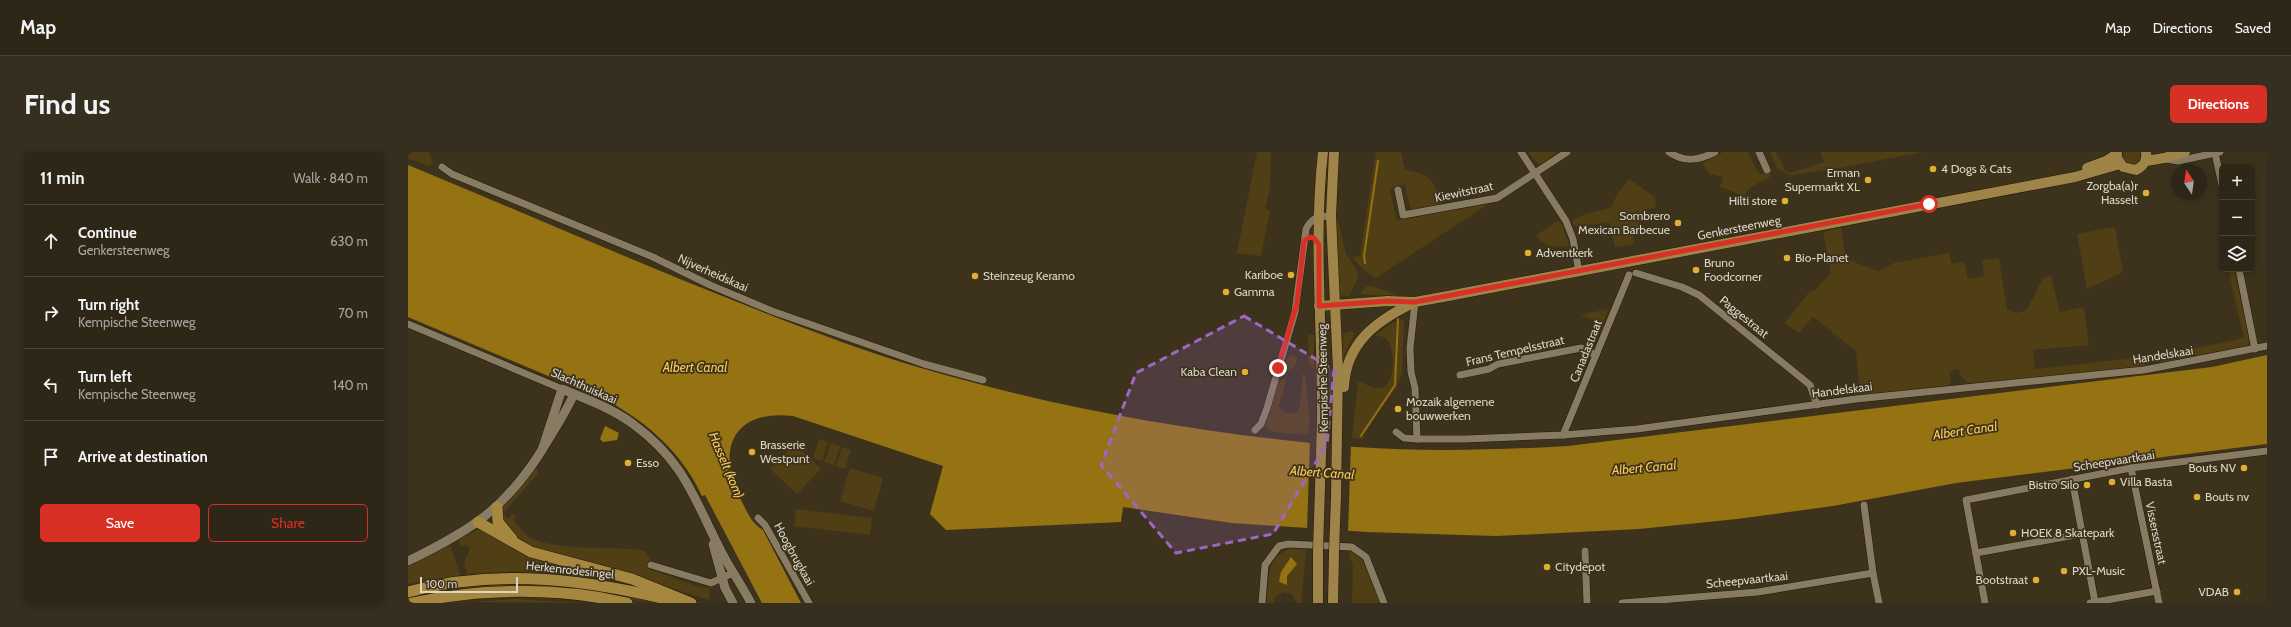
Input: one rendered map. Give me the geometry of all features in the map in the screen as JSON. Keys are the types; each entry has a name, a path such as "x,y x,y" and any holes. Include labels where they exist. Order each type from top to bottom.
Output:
{"highway":[{"path":"497,508 498,522 520,546"},
{"path":"478,522 520,546 545,557 594,567 632,579 691,603"},
{"name":"Herkenrodesingel","path":"408,592 479,580 550,579 610,586 682,603"},
{"name":"Herkenrodesingel","path":"412,603 468,595 530,592 569,593 627,603"}],"main road":[{"name":"Kempische Steenweg","path":"1318,603 1322,422 1322,362 1319,306 1319,216 1323,152"},
{"name":"Kempische Steenweg","path":"1333,603 1338,422 1331,216 1334,152"},
{"path":"2120,164 2131,171 2140,168 2146,157 2164,158 2185,152"},
{"name":"Genkersteenweg","path":"1319,306 1335,304 1415,302 1579,272 2092,173 2120,164 2117,153 2106,161 2072,173 2067,177"},
{"name":"Genkersteenweg","path":"1338,422 1344,403 1345,375 1354,349 1369,330 1379,321 1415,302"}],"street":[{"path":"1521,152 1566,221 1573,239 1579,272"},
{"name":"Kiewitstraat","path":"1398,190 1403,215 1497,198 1567,152"},
{"path":"1668,152 1683,159 1692,160 1702,158 1715,152"},
{"path":"1759,152 1767,170"},
{"path":"2164,158 2178,160 2218,152 2219,164"},
{"name":"Nijverheidskaai","path":"442,167 452,174 653,257 710,285 772,311 924,364 983,380"},
{"path":"1256,430 1267,408 1295,312 1306,229 1310,221 1319,216 1331,216"},
{"path":"1304,241 1310,237 1314,238 1319,245"},
{"path":"2240,272 2255,349"},
{"name":"Paggestraat","path":"1636,273 1682,287 1699,295 1810,384 1817,404"},
{"name":"Canadastraat","path":"1563,435 1628,275"},
{"path":"1415,302 1410,348 1411,372 1415,388 1417,439"},
{"name":"Slachthuiskaai","path":"408,324 598,404 632,423 663,450 691,488 733,573 751,603"},
{"name":"Handelskaai","path":"1396,432 1404,438 1417,439 1563,435 1637,429 1817,404 2144,370 2267,346"},
{"name":"Frans Tempelsstraat","path":"1460,375 1489,369 1498,364 1581,348 1596,355"},
{"path":"542,450 562,389"},
{"path":"408,561 478,522 497,508 519,483 542,450 555,430 574,394"},
{"name":"Scheepvaartkaai","path":"1976,553 1966,500 2131,468 2267,451"},
{"name":"Vissersstraat","path":"2131,468 2159,603"},
{"path":"2072,479 2093,602 2157,591"},
{"path":"1864,505 1873,573 1879,603"},
{"name":"Hoogbrugkaai","path":"758,518 765,525 809,603"},
{"name":"Slachthuiskaai","path":"707,523 723,579 733,603"},
{"path":"1985,603 1976,553 2081,534"},
{"path":"1262,603 1265,565 1279,546 1288,544 1352,547 1366,557 1384,603"},
{"path":"1585,551 1587,603"},
{"path":"651,565 711,583 723,579 733,573"},
{"name":"Scheepvaartkaai","path":"1622,603 1758,592 1873,573"}],"highlighted area":[{"path":"1244,316 1334,370 1327,444 1273,534 1176,553 1101,465 1136,373"}],"shaded area":[{"path":"408,152 429,152 433,164 429,166 408,158"},
{"path":"1257,152 1271,152 1270,188 1265,209 1270,211 1261,256 1237,253"},
{"path":"1376,152 1401,152 1405,170 1414,171 1431,180 1442,205 1414,211 1410,207 1405,184 1392,187 1390,190 1396,218 1399,220 1488,204 1376,278 1365,271 1352,257 1360,256"},
{"path":"1528,152 1558,152 1542,163 1538,164"},
{"path":"1723,152 1748,152 1758,173 1762,174 1770,171 1770,177 1749,188 1742,200 1737,199 1739,194 1720,187 1723,177 1712,174 1710,176 1703,163"},
{"path":"1770,152 1776,152 1785,170 1790,173 1824,162 1820,152 1923,152 1839,168 1790,175 1777,168"},
{"path":"2123,152 2140,152 2140,159 2135,164 2127,163 2123,157"},
{"path":"1629,179 1655,197 1656,207 1645,210 1633,238 1634,244 1615,247 1609,222 1575,227 1572,221 1585,214 1611,208 1617,194"},
{"path":"1336,212 1346,254 1358,272 1357,280 1349,296 1341,295 1338,288"},
{"path":"1557,221 1562,224 1569,246 1560,247 1545,244 1538,239 1537,235"},
{"path":"2115,227 2123,272 2087,289 2077,234"},
{"path":"1841,228 1846,259 1878,271 1894,263 1949,253 1952,264 1964,262 1968,279 1984,276 1982,260 1999,258 2007,310 2017,313 2027,310 2043,278 2051,276 2060,312 2084,307 2089,345 2033,350 2035,369 2144,357 2146,366 1977,385 1965,380 1961,376 1958,369 1950,371 1951,383 1946,387 1860,395 1856,351 1813,317 1799,333 1785,323 1809,292 1814,291 1831,273 1823,232"},
{"path":"2229,272 2235,272 2250,341 2246,347 2161,364 2159,356 2244,338"},
{"path":"1367,286 1372,286 1403,297 1360,294"},
{"path":"1608,309 1603,324 1580,315"},
{"path":"1404,320 1402,374 1396,388 1363,433 1364,439 1352,438 1358,382 1375,388 1381,388 1390,380 1392,374 1392,350 1384,337 1375,336 1391,323"},
{"path":"1352,331 1355,333 1342,359 1343,334"},
{"path":"1308,335 1314,335 1314,369 1309,365"},
{"path":"1290,355 1297,358 1296,364 1288,373 1279,406 1286,413 1297,412 1300,405 1303,373 1305,374 1310,422 1308,435 1273,432 1265,425 1283,365"},
{"path":"819,439 828,442 822,461 813,458"},
{"path":"831,443 840,446 834,465 824,462"},
{"path":"794,444 821,469 797,494 770,469"},
{"path":"842,447 851,450 845,469 836,466"},
{"path":"535,468 539,472 504,514 508,519 513,514 516,517 514,521 529,537 540,542 554,545 645,551 651,560 649,569 699,587 710,588 709,600 606,567 535,551 518,539 502,522 502,509"},
{"path":"850,468 883,478 874,511 840,501"},
{"path":"796,509 872,518 870,535 794,526"},
{"path":"481,528 625,581 585,575 546,572 487,572 467,574 464,562 470,549 467,545 460,546 459,540"},
{"path":"450,545 460,575 408,584 408,565"},
{"path":"1292,548 1306,550 1301,603 1296,603 1292,594 1284,592 1275,597 1274,603 1266,603 1272,563 1276,557"},
{"path":"1350,550 1356,554 1366,566 1380,603 1352,603 1353,566 1349,556"},
{"path":"546,583 592,588 666,603 641,601 566,588 526,586 467,590 408,599 408,597 425,593 459,588"},
{"path":"516,599 580,603 470,602"}],"water":[{"name":"Albert Canal","path":"408,165 707,290 813,331 878,354 974,383 1028,396 1137,419 1191,428 1246,436 1382,449 1462,450 1568,446 2212,367 2267,355 2267,444 1956,483 1833,506 1737,519 1639,529 1496,536 1367,532 1232,523 1123,507 1121,522 946,530 930,514 943,466 793,416 772,416 756,419 743,427 734,437 730,451 730,466 734,483 742,502 753,521 763,530 801,603 762,603 705,495 702,496 685,466 675,453 638,420 610,402 408,317"},
{"path":"605,426 619,433 617,440 603,442 600,439"},
{"path":"1291,557 1297,564 1287,576 1287,585 1279,582 1281,572"}],"pier":[{"path":"1310,440 1351,444 1348,532 1307,530"}],"waterway":[{"path":"1365,263 1364,256 1378,161"},
{"path":"1361,436 1395,385 1398,319"}],"place":[{"name":"4 Dogs & Cats","path":"1933,169"},
{"name":"Erman Supermarkt XL","path":"1868,180"},
{"name":"Zorgba(a)r Hasselt","path":"2146,193"},
{"name":"Hilti store","path":"1785,201"},
{"name":"Sombrero Mexican Barbecue","path":"1678,223"},
{"name":"Adventkerk","path":"1528,253"},
{"name":"Bio-Planet","path":"1787,258"},
{"name":"Bruno Foodcorner","path":"1696,270"},
{"name":"Kariboe","path":"1291,275"},
{"name":"Steinzeug Keramo","path":"975,276"},
{"name":"Gamma","path":"1226,292"},
{"name":"Kaba Clean","path":"1245,372"},
{"name":"Mozaik algemene bouwwerken","path":"1398,409"},
{"name":"Brasserie Westpunt","path":"752,452"},
{"name":"Esso","path":"628,463"},
{"name":"Bouts NV","path":"2244,468"},
{"name":"Villa Basta","path":"2112,482"},
{"name":"Bistro Silo","path":"2087,485"},
{"name":"Bouts nv","path":"2197,497"},
{"name":"HOEK 8 Skatepark","path":"2013,533"},
{"name":"Citydepot","path":"1547,567"},
{"name":"PXL-Music","path":"2064,571"},
{"name":"Bootstraat","path":"2036,580"},
{"name":"VDAB","path":"2237,592"}],"route":[{"path":"1278,368 1297,303 1304,241 1306,238 1314,238 1319,245 1319,306 1388,301 1415,302 1637,261 1929,204"}],"water label":[{"name":"Hasselt (kom)","path":"727,465"}]}
